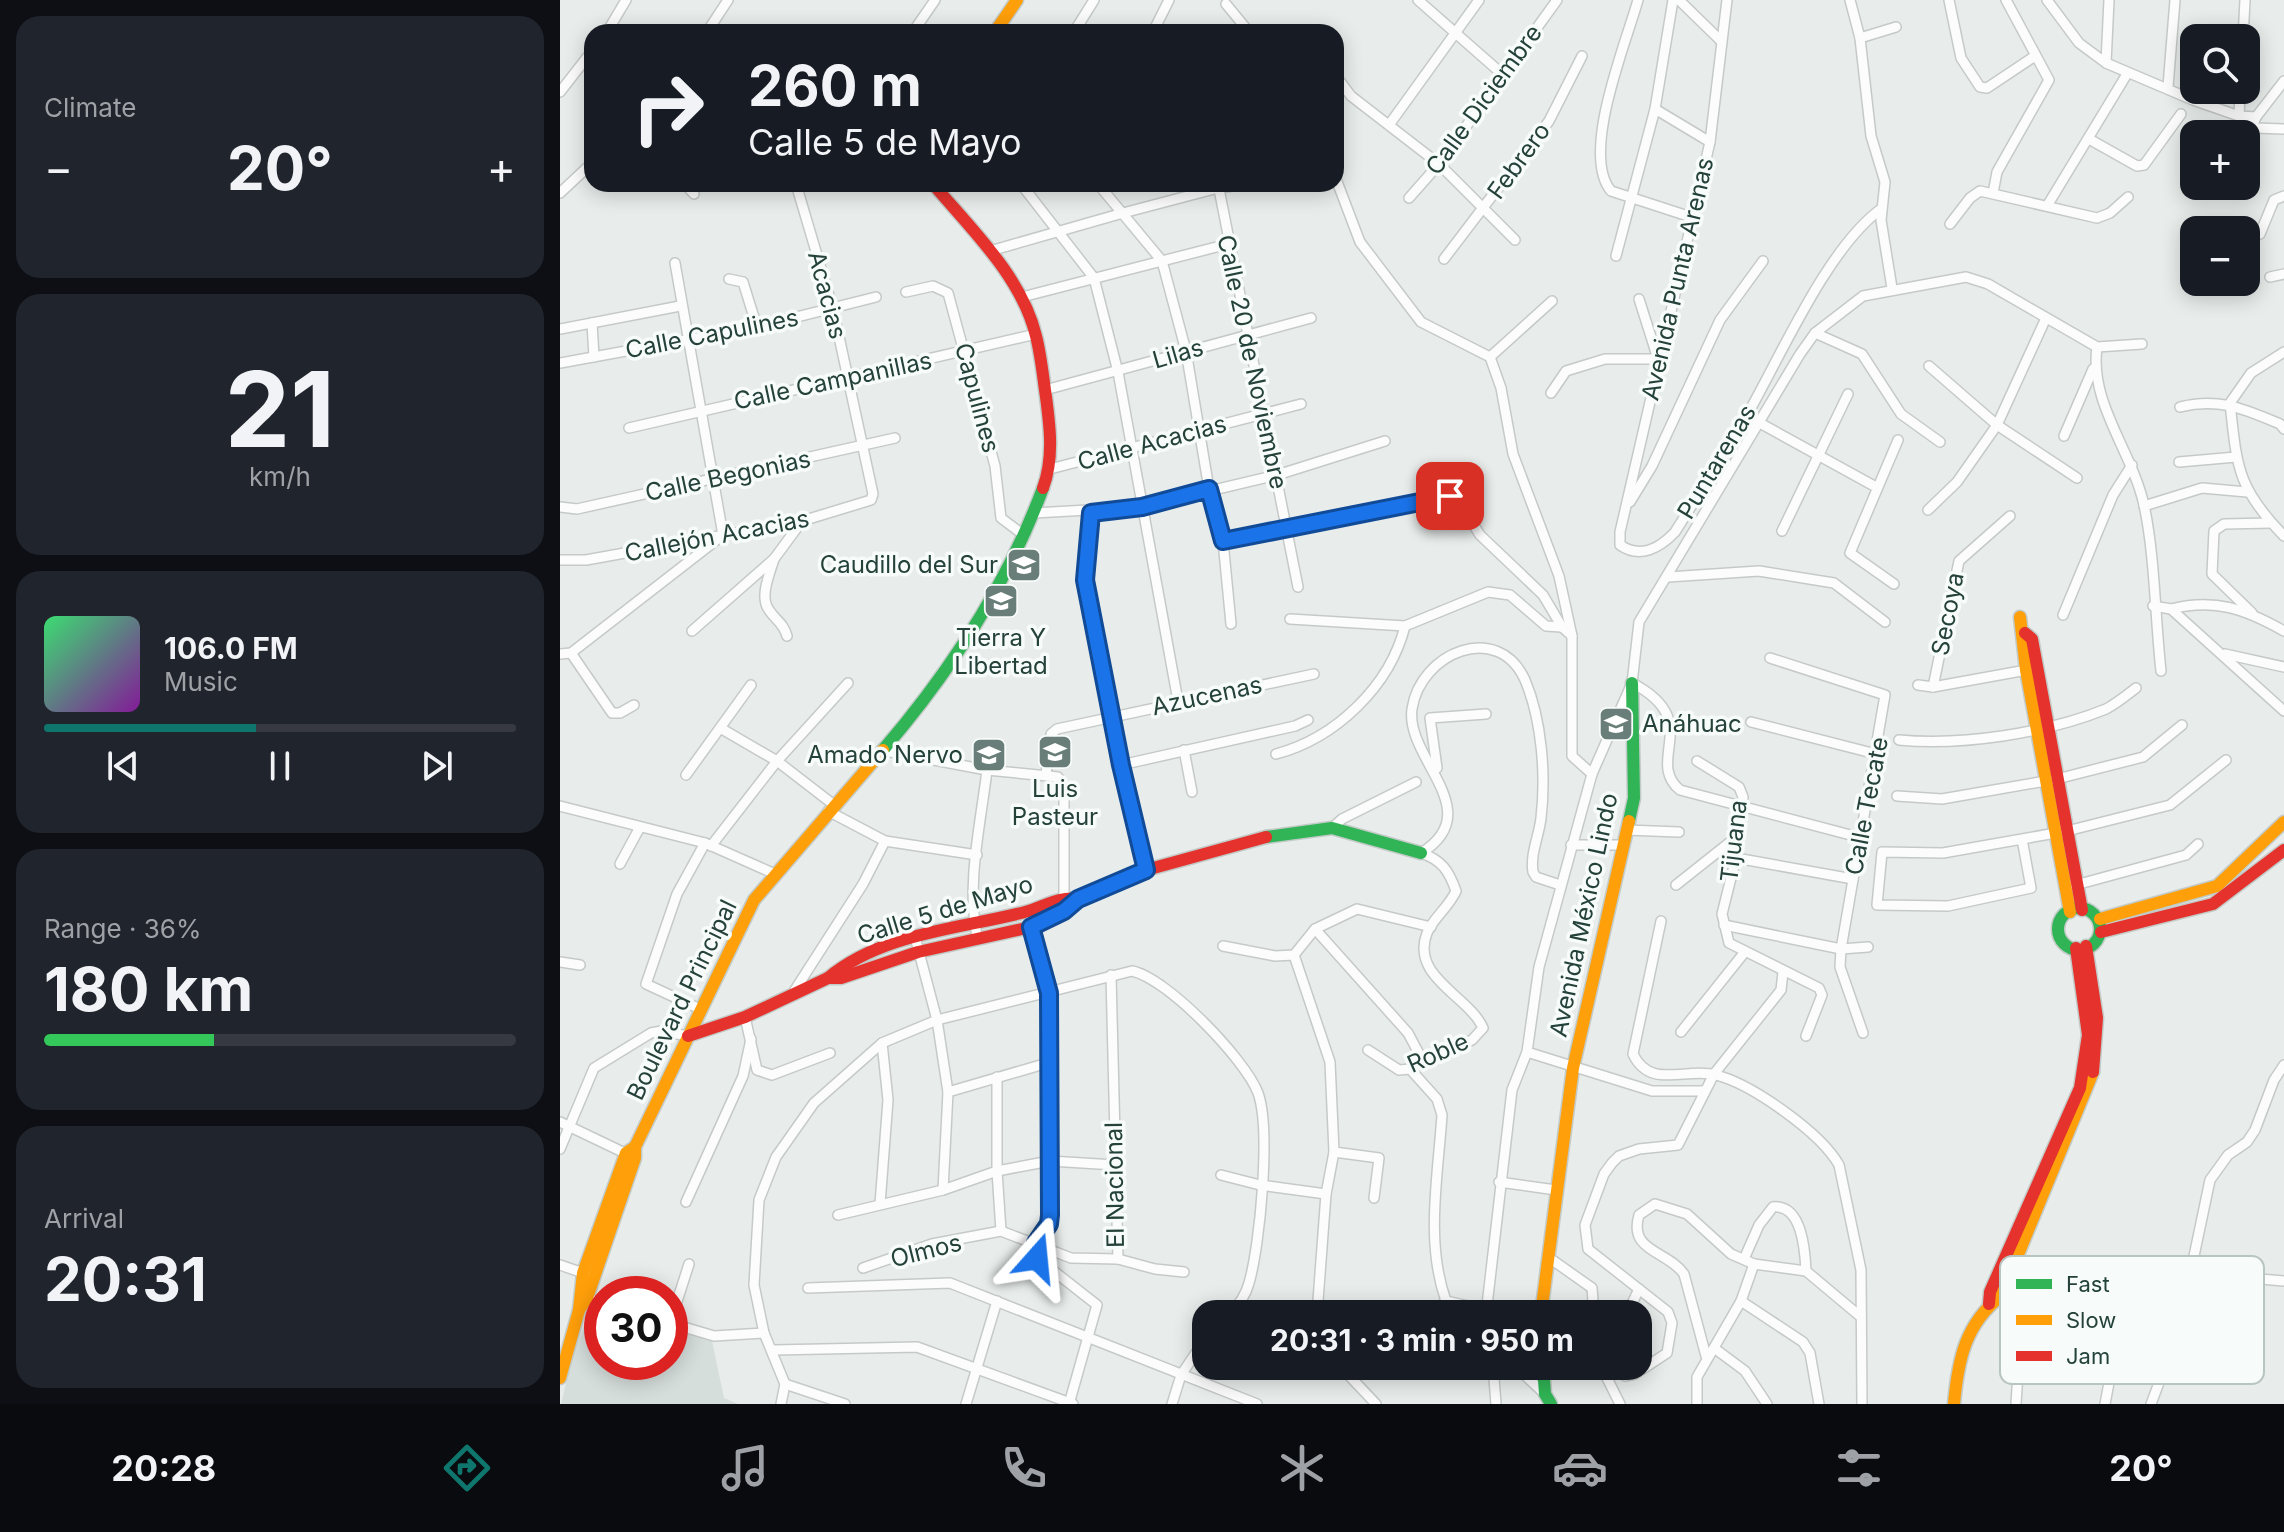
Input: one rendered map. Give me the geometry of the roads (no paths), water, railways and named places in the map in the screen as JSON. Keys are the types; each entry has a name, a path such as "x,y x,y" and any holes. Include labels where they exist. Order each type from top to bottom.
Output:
{"street":[{"path":"612,24 626,0"},
{"path":"712,24 728,0"},
{"path":"918,24 935,0"},
{"path":"1000,24 1017,0"},
{"path":"1079,24 1094,0"},
{"path":"1157,24 1169,0"},
{"path":"1418,0 1501,73"},
{"path":"1389,125 1479,0"},
{"name":"Calle Diciembre","path":"1409,198 1439,164 1556,0"},
{"path":"1638,0 1600,133 1605,182 1611,191 1691,217"},
{"path":"1616,256 1655,109 1673,0"},
{"path":"1679,0 1721,41"},
{"name":"Avenida Punta Arenas","path":"1629,551 1620,545 1626,508 1710,142 1727,0"},
{"path":"1850,0 1860,38 1871,136 1885,182 1881,209 1892,288"},
{"path":"1949,0 1961,58 1980,87 1987,88 2035,56"},
{"path":"1993,193 1997,172 2049,80 2006,0"},
{"path":"2047,0 2079,43 2106,63 2127,74 2250,120"},
{"path":"2106,63 2109,0"},
{"path":"2168,87 2175,0"},
{"path":"2244,24 2245,0"},
{"path":"1226,4 1242,24"},
{"path":"1860,38 1896,27"},
{"name":"Febrero","path":"1444,259 1549,121 1582,56"},
{"path":"560,92 584,61"},
{"path":"2047,206 2127,74"},
{"path":"2256,120 2284,81"},
{"path":"1344,87 1351,96 1439,164 1515,240"},
{"path":"2239,104 2239,116"},
{"path":"1655,109 1710,142"},
{"path":"2089,139 2137,166 2144,165 2181,114"},
{"path":"2260,123 2284,129"},
{"path":"560,193 584,170"},
{"path":"1950,224 1970,198 1980,191 2097,218 2110,213 2128,197"},
{"name":"Acacias","path":"798,192 833,309 873,494 871,500"},
{"name":"Boulevard Principal","path":"561,1371 588,1275 632,1153 748,911 775,874 885,751 924,702 961,647 1025,536 1050,469 1050,425 1036,334 1022,297 990,251 940,192"},
{"path":"1027,192 1094,278 1118,372 1178,701"},
{"path":"1105,192 1162,261 1186,351 1209,489 1223,541 1231,624"},
{"path":"990,251 1197,192"},
{"name":"Calle 20 de Noviembre","path":"1219,192 1298,587"},
{"path":"1341,192 1360,242 1421,322 1490,357 1501,388 1513,454 1559,576 1572,636 1572,756 1592,774"},
{"path":"2260,234 2274,200 2284,196"},
{"name":"Puntarenas","path":"1629,551 1643,552 1663,545 1675,532 1747,416 1784,344 1859,225 1881,209"},
{"path":"1022,297 1228,244"},
{"path":"1626,508 1652,466 1720,320 1763,261"},
{"path":"634,705 620,713 612,713 565,654 723,535 680,306 675,263"},
{"path":"2270,277 2284,274"},
{"name":"Avenida México Lindo","path":"1543,1300 1573,1068 1634,798 1632,683 1639,622 1800,354 1815,333 1863,296 1892,288 1966,277 1988,284 2097,347"},
{"path":"729,279 743,282 757,327"},
{"name":"Capulines","path":"906,292 933,286 948,293 995,466 1001,518 1025,536"},
{"name":"Calle Capulines","path":"560,363 757,327 876,297"},
{"path":"1551,393 1566,371 1605,359 1658,359 1639,299"},
{"path":"1490,357 1552,301"},
{"path":"560,329 680,306"},
{"name":"Lilas","path":"1045,390 1311,318"},
{"path":"1928,510 1957,482 1970,459 1997,425 2046,318"},
{"path":"592,323 594,357"},
{"path":"1815,333 1862,354 1901,414 1940,442"},
{"name":"Calle Campanillas","path":"629,428 1036,334"},
{"path":"1784,344 1800,354"},
{"path":"2064,436 2094,367 2097,347 2142,344"},
{"path":"2284,352 2251,373 2230,403 2236,457 2247,492 2284,536"},
{"path":"1929,366 1997,425 2077,478"},
{"path":"2094,367 2098,389 2132,465 2144,506 2161,671"},
{"path":"1782,531 1848,394"},
{"path":"2180,407 2202,401 2230,403 2280,424 2284,429"},
{"name":"Calle Acacias","path":"1050,469 1301,404"},
{"path":"1747,416 1762,421 1876,487"},
{"name":"Calle Begonias","path":"560,507 577,509 895,438"},
{"path":"1894,584 1850,553 1898,440"},
{"path":"1034,513 1091,513 1142,507 1277,475 1385,441"},
{"path":"2179,462 2236,457"},
{"path":"2063,615 2113,495 2132,465"},
{"path":"2144,506 2202,488 2247,492"},
{"path":"1223,541 1456,497 1480,535 1543,595 1562,627 1572,636"},
{"name":"Callejón Acacias","path":"560,560 586,560 802,521 871,500"},
{"path":"1091,513 1085,580 1121,765 1146,870"},
{"name":"Secoya","path":"1933,687 1959,561 2010,516"},
{"path":"692,631 774,559 802,521"},
{"path":"2271,523 2224,524 2214,531 2212,574 2252,613 2284,631"},
{"path":"774,559 764,596 766,607 783,622 787,636"},
{"path":"1668,577 1759,571 1834,583 1885,622"},
{"path":"1290,619 1405,626 1488,592 1510,595 1546,626 1562,627"},
{"path":"2153,606 2171,609 2201,602 2252,613"},
{"path":"2171,609 2284,711"},
{"path":"2020,617 2076,911"},
{"path":"1276,754 1303,747 1352,712 1394,661 1405,626"},
{"path":"1438,776 1412,732 1417,690 1438,661 1458,650 1475,648 1502,656 1523,677 1537,723 1542,806 1533,872 1536,877 1560,885"},
{"path":"2222,653 2284,667"},
{"name":"Calle Tecate","path":"1770,658 1885,695 1841,949 1840,967 1863,1033"},
{"name":"Secoya","path":"1918,685 1933,687 2031,669"},
{"name":"Azucenas","path":"1046,774 1054,730 1314,674"},
{"path":"700,1009 646,984 677,894 708,845 777,761 848,683"},
{"path":"1487,1300 1512,1090 1527,1052 1539,967 1592,774 1632,683 1654,694 1669,715 1668,771 1671,782 1680,790 1858,837"},
{"path":"686,775 751,685"},
{"path":"1899,740 1941,744 2042,726 2108,708 2136,688"},
{"path":"1421,853 1440,841 1446,826 1446,802 1438,776 1430,718 1486,714"},
{"path":"1121,765 1295,726 1308,720"},
{"path":"1751,722 1876,754"},
{"path":"1897,796 1942,799 2051,780 2143,757 2182,725"},
{"path":"722,729 777,761 831,808 885,841 977,855"},
{"path":"1184,750 1192,792"},
{"path":"885,751 987,770 1058,777 1064,787 1064,911"},
{"path":"2022,839 2031,888 1948,906 1877,905 1882,852 1943,853 2060,832 2170,805 2226,760"},
{"name":"Tijuana","path":"1697,761 1739,787 1743,807 1736,858 1722,914 1729,943 1744,953"},
{"path":"977,936 974,920 977,855 987,770"},
{"name":"Calle 5 de Mayo","path":"1332,828 1342,819 1416,782"},
{"path":"560,806 708,845 775,874"},
{"path":"2081,947 2100,926 2217,886 2284,822"},
{"path":"620,864 640,827"},
{"name":"Calle 5 de Mayo","path":"688,1036 745,1017 828,978 841,978 977,936 1031,927 1064,911 1078,899 1146,870 1269,836 1332,828 1421,853"},
{"path":"1626,830 1679,832"},
{"path":"1676,885 1739,835"},
{"path":"793,993 863,884 885,841"},
{"path":"2071,886 2186,855 2198,844"},
{"path":"1571,845 1622,845"},
{"path":"2100,926 2213,904 2284,850"},
{"path":"1223,946 1275,956 1294,955 1315,929 1357,909 1431,927 1449,907 1456,891 1449,872 1440,862 1421,853"},
{"path":"1736,858 1853,879"},
{"name":"Calle 5 de Mayo","path":"828,978 837,967 915,937 974,920 1029,911 1064,896 1078,899"},
{"path":"774,1350 917,1347 1071,1404 1097,1305 1037,1258 1036,1243 1049,1224 1051,1062 1049,993 1029,911"},
{"path":"2081,947 2061,943 2056,933 2059,921 2076,911 2090,911 2100,926"},
{"path":"1661,921 1633,1054 1645,1072 1657,1075 1714,1074 1743,1085 1796,1122 1833,1155 1839,1165 1861,1270 1862,1404"},
{"path":"1724,925 1841,949 1868,947"},
{"name":"Roble","path":"1368,1050 1399,1070 1410,1069 1472,1040 1483,1028 1441,985 1426,959 1424,948 1431,927"},
{"path":"1315,929 1408,1033 1424,1063"},
{"path":"915,937 937,1020 948,1092 943,1190"},
{"path":"2007,1256 2099,1056 2081,947"},
{"path":"1681,1032 1744,953 1819,988 1822,995 1806,1036"},
{"path":"1294,955 1320,1024 1330,1062 1334,1152 1326,1194 1318,1300"},
{"path":"560,962 580,965"},
{"path":"781,1404 785,1384 774,1350 764,1333 754,1285 759,1200 776,1157 814,1103 882,1043 937,1020 1111,975 1138,972 1202,1018 1247,1074 1258,1094 1265,1128 1255,1255 1248,1286 1239,1300"},
{"path":"1652,1363 1667,1353 1672,1323 1668,1312 1588,1249 1585,1225 1604,1174 1619,1156 1639,1149 1678,1145 1714,1074 1781,990 1783,972"},
{"name":"El Nacional","path":"1036,1243 1071,1258 1118,1259 1111,975"},
{"path":"745,1017 757,1070 763,1075 772,1075 830,1053"},
{"path":"560,1149 564,1124 594,1068 603,1060 651,1033 661,1031 688,1036"},
{"path":"686,1202 743,1076 751,1039"},
{"path":"880,1204 888,1100 882,1043"},
{"path":"1527,1052 1652,1091 1704,1091"},
{"path":"948,1092 1051,1062"},
{"path":"2193,1256 2210,1180 2228,1155 2247,1142 2255,1130 2274,1080 2284,1065"},
{"path":"1410,1069 1437,1099 1442,1115 1434,1223 1440,1284 1446,1300"},
{"path":"997,1077 997,1171 1001,1231"},
{"path":"564,1124 632,1153"},
{"path":"1334,1152 1379,1158 1374,1198"},
{"path":"838,1215 943,1190 997,1171 1050,1161 1115,1165"},
{"path":"1221,1175 1260,1185 1326,1194"},
{"path":"1499,1182 1556,1190"},
{"path":"1706,1356 1684,1274 1676,1263 1642,1245 1636,1226 1639,1215 1655,1204 1687,1214 1731,1254 1749,1262 1806,1271 1861,1317"},
{"path":"1697,1404 1694,1385 1706,1356 1714,1348 1741,1301 1759,1225 1773,1207 1779,1206 1791,1214 1804,1246 1806,1271"},
{"name":"Olmos","path":"863,1268 932,1244 1001,1231 1036,1243"},
{"path":"1548,1257 1592,1288 1593,1300"},
{"path":"1118,1259 1155,1269 1184,1272"},
{"path":"685,1276 689,1264"},
{"path":"560,1265 588,1275"},
{"path":"1954,1404 1959,1353 1967,1332 1989,1304 1990,1292 2000,1271"},
{"path":"2264,1279 2284,1281"},
{"path":"808,1288 950,1283 1257,1404"},
{"path":"1634,1300 1639,1289"},
{"path":"966,1404 997,1301"},
{"path":"1741,1301 1803,1342 1810,1353 1819,1404"},
{"path":"688,1328 714,1336 764,1333"},
{"path":"1714,1348 1745,1371 1767,1404"},
{"path":"1172,1404 1181,1375 1192,1359"},
{"path":"1353,1380 1376,1404"},
{"path":"1494,1380 1496,1404"},
{"path":"1529,1380 1548,1399"},
{"path":"1608,1380 1620,1404"},
{"path":"785,1384 845,1404"},
{"path":"2016,1404 2017,1384"},
{"path":"2105,1404 2109,1384"},
{"path":"2151,1404 2158,1384"}],"place":[{"name":"Caudillo del Sur","path":"1024,565"},
{"name":"Tierra Y Libertad","path":"1001,601"},
{"name":"Anáhuac","path":"1616,724"},
{"name":"Luis Pasteur","path":"1055,752"},
{"name":"Amado Nervo","path":"989,755"}]}
